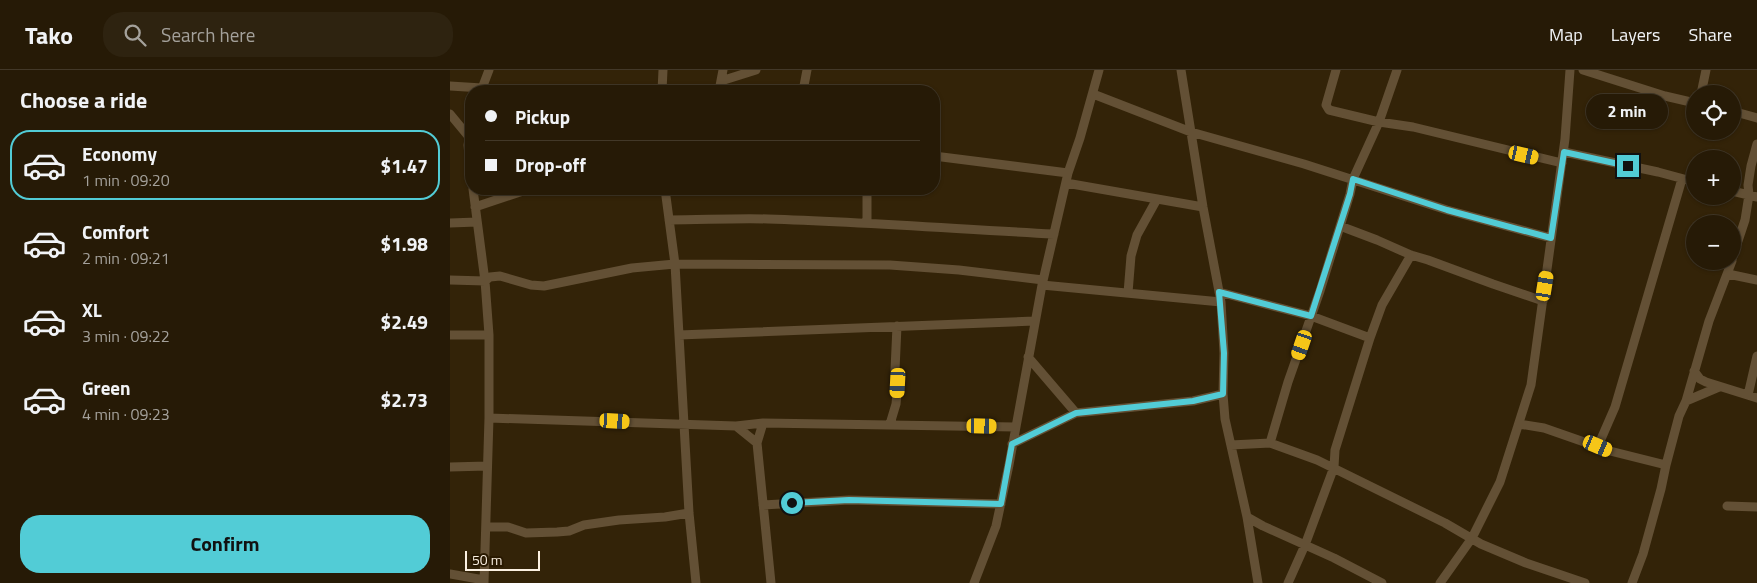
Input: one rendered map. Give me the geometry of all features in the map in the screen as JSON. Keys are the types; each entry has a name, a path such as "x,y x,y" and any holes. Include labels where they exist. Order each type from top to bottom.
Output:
{"street":[{"path":"483,85 489,70"},
{"path":"662,85 663,70"},
{"path":"721,85 723,70"},
{"path":"722,81 756,70"},
{"path":"804,85 807,70"},
{"path":"974,583 991,541 1001,504 1042,282 1068,173 1099,70"},
{"path":"1181,70 1203,207 1221,302 1225,419 1247,517 1258,583"},
{"path":"1336,70 1326,105 1327,108 1379,122 1412,127 1562,163"},
{"path":"1270,443 1288,382 1340,226 1353,179 1379,122 1397,70"},
{"path":"1440,583 1472,538 1500,482 1531,385 1564,152 1570,70"},
{"path":"1583,70 1686,101"},
{"path":"1703,85 1706,70"},
{"path":"451,87 465,88"},
{"path":"1093,94 1191,132 1353,179 1447,210 1551,238"},
{"path":"450,114 465,133"},
{"path":"1741,114 1757,118"},
{"path":"1741,232 1753,196 1748,185 1757,144"},
{"path":"1564,152 1686,180"},
{"path":"940,157 1068,173"},
{"path":"1598,446 1615,407 1682,179"},
{"path":"1066,183 1203,207"},
{"path":"450,574 484,581 489,418 488,335 485,281 474,195"},
{"path":"475,207 511,195"},
{"path":"666,195 674,264 689,513 696,583"},
{"path":"867,195 867,223"},
{"path":"1128,293 1131,256 1137,236 1158,199"},
{"path":"669,220 766,219 1054,234"},
{"path":"450,223 477,222"},
{"path":"1340,226 1411,255 1543,301"},
{"path":"1288,583 1305,545 1334,467 1335,450 1382,305 1411,255"},
{"path":"450,280 485,281 500,276 530,285 544,286 632,268 674,264 890,265 959,270 1128,293 1221,302"},
{"path":"1632,583 1661,489 1679,416 1686,402 1709,321 1729,270"},
{"path":"1728,274 1757,280"},
{"path":"1219,292 1311,316 1370,338"},
{"path":"679,335 1034,321"},
{"path":"890,424 896,404 898,383 895,370 897,326"},
{"path":"450,335 488,335"},
{"path":"1028,356 1076,413"},
{"path":"1694,371 1700,380 1752,396 1757,356"},
{"path":"1686,402 1719,387"},
{"path":"1012,444 1076,413 1193,401 1223,394"},
{"path":"489,418 736,426 763,422 1015,427"},
{"path":"763,422 757,443 771,583"},
{"path":"1519,424 1544,428 1610,451 1666,465"},
{"path":"736,426 757,443"},
{"path":"1231,445 1270,443 1334,467 1404,501 1481,544 1585,583"},
{"path":"450,467 487,466"},
{"path":"763,505 849,500 1001,504"},
{"path":"1727,506 1757,507"},
{"path":"486,527 508,527 526,533 557,532 569,531 584,524 666,517 689,513"},
{"path":"1247,517 1382,583"}],"route":[{"path":"792,503 849,500 1001,504 1012,444 1076,413 1193,401 1223,394 1224,353 1219,292 1311,316 1350,194 1353,179 1447,210 1551,238 1564,152 1628,166"}]}
